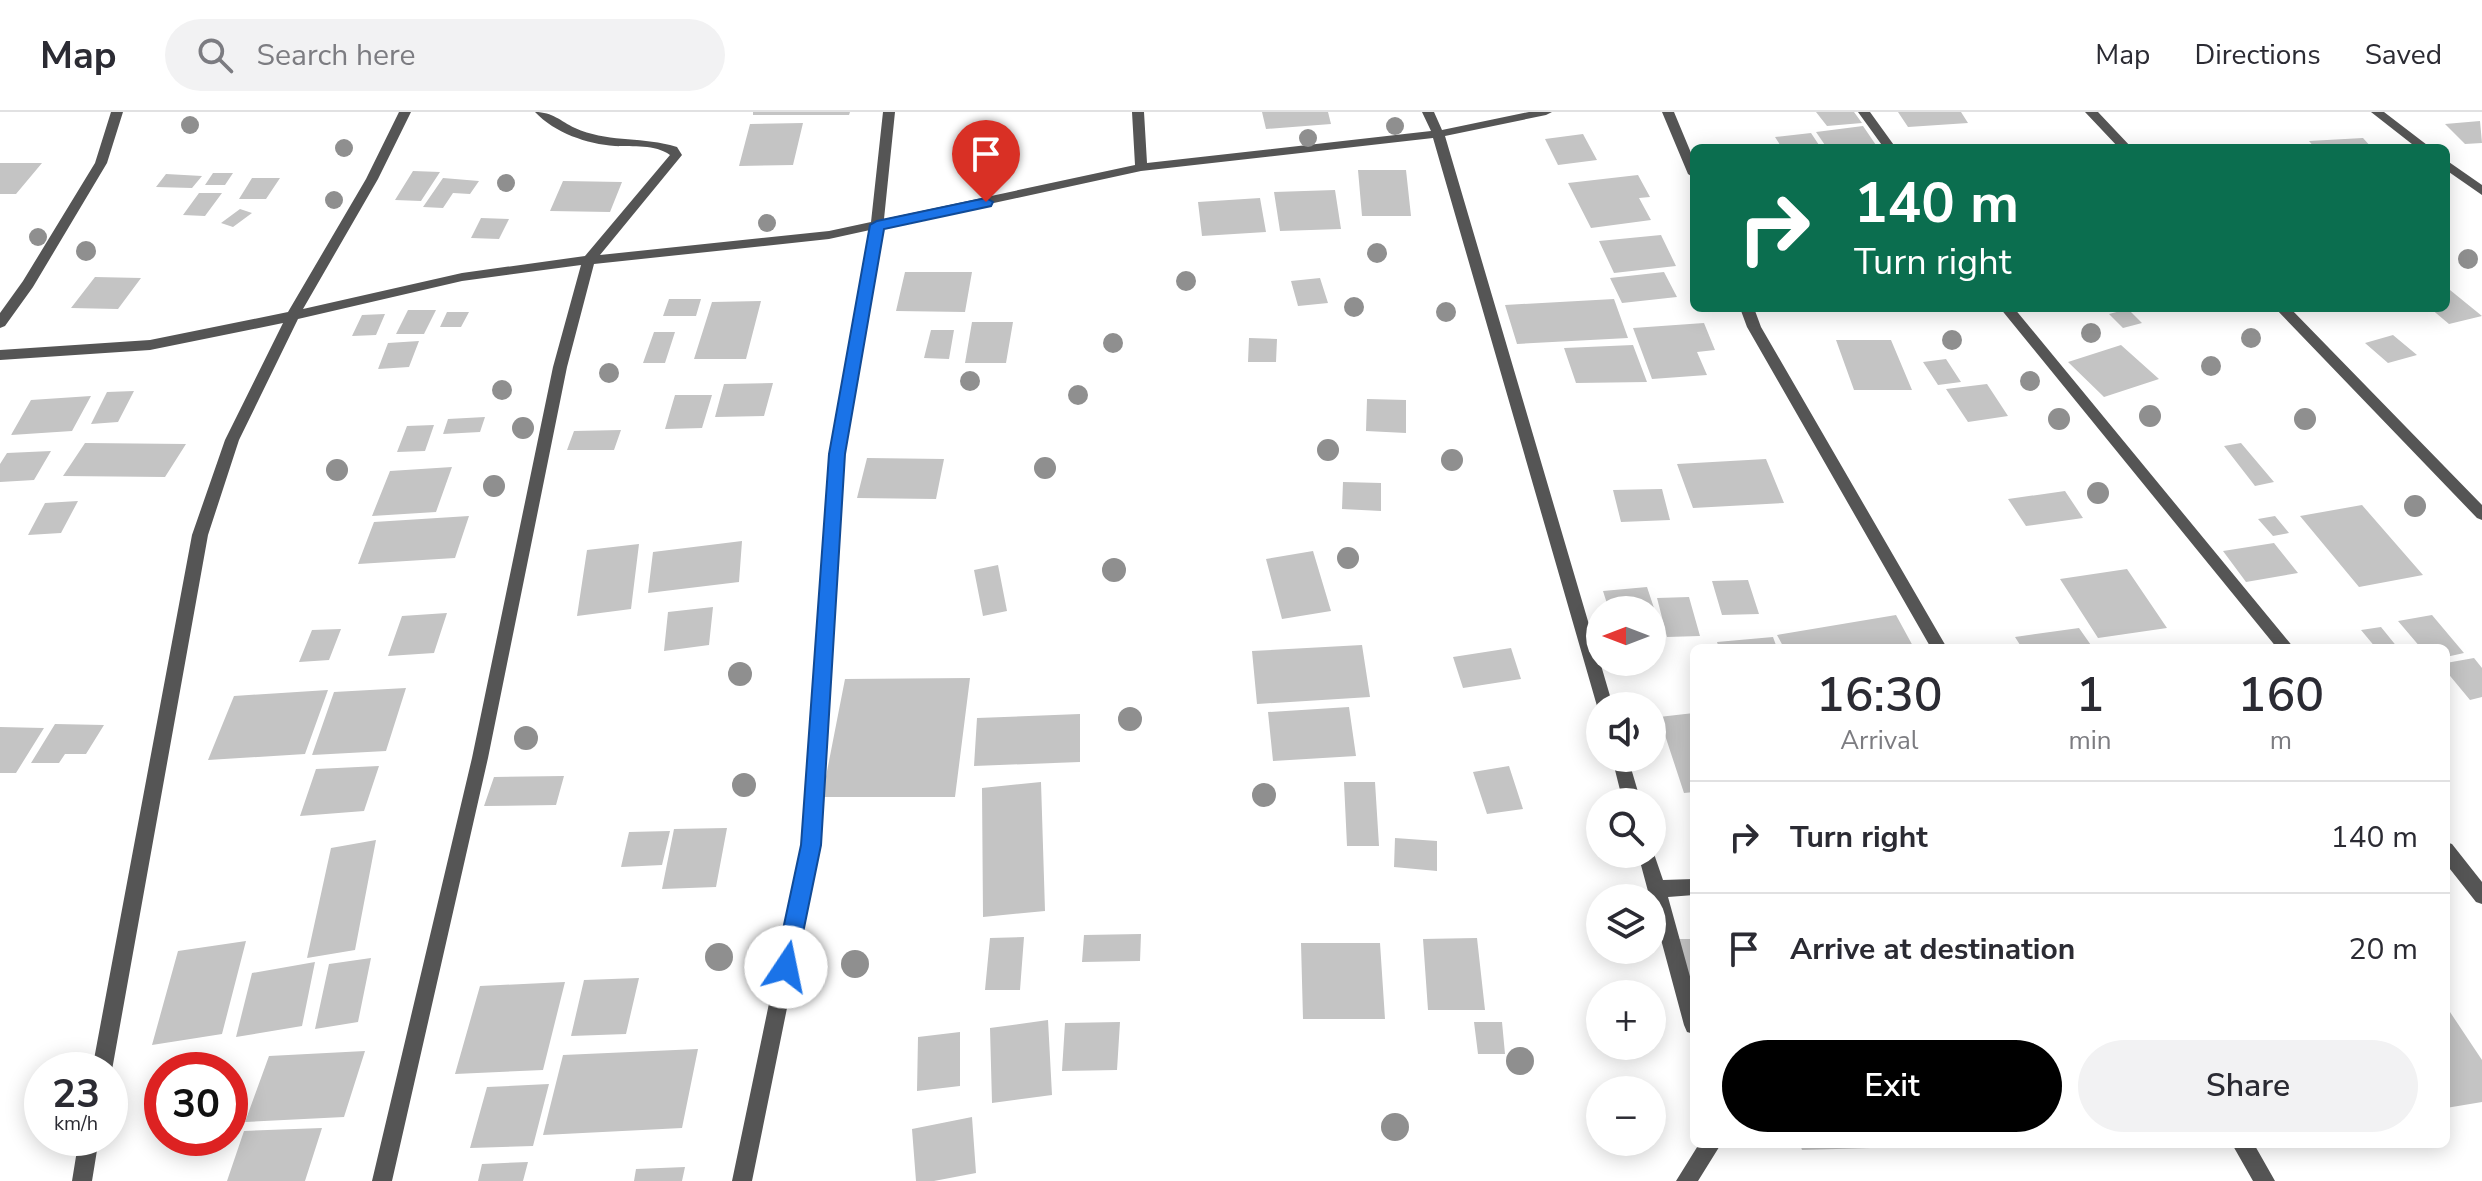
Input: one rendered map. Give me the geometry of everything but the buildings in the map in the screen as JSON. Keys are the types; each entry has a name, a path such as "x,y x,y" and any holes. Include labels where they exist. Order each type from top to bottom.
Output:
{"street":[{"path":"0,323 28,284 101,163 117,112"},
{"path":"105,1052 200,535 232,440 292,317 372,179 405,112"},
{"path":"382,1181 480,758 560,367 589,260 676,155 661,144 606,142 557,126 541,112"},
{"path":"742,1181 811,845 837,454 877,225 889,112"},
{"path":"1138,112 1141,167"},
{"path":"1428,112 1438,134 1601,692"},
{"path":"0,355 150,345 292,317 462,277 589,260 829,235 1141,167 1438,134 1546,112"},
{"path":"1668,112 1690,164"},
{"path":"1864,112 1887,144"},
{"path":"2091,112 2122,144"},
{"path":"2377,112 2420,144"},
{"path":"2450,167 2482,191"},
{"path":"1748,312 1754,327 1937,644"},
{"path":"2010,312 2283,644"},
{"path":"2286,312 2482,514"},
{"path":"2450,855 2482,896"},
{"path":"1666,889 1690,887"},
{"path":"1666,919 1690,1010"},
{"path":"1686,1181 1708,1148"},
{"path":"2244,1148 2265,1181"},
{"path":"82,1181 86,1156"}],"route":[{"path":"786,967 811,845 837,454 877,225 986,202"}]}
